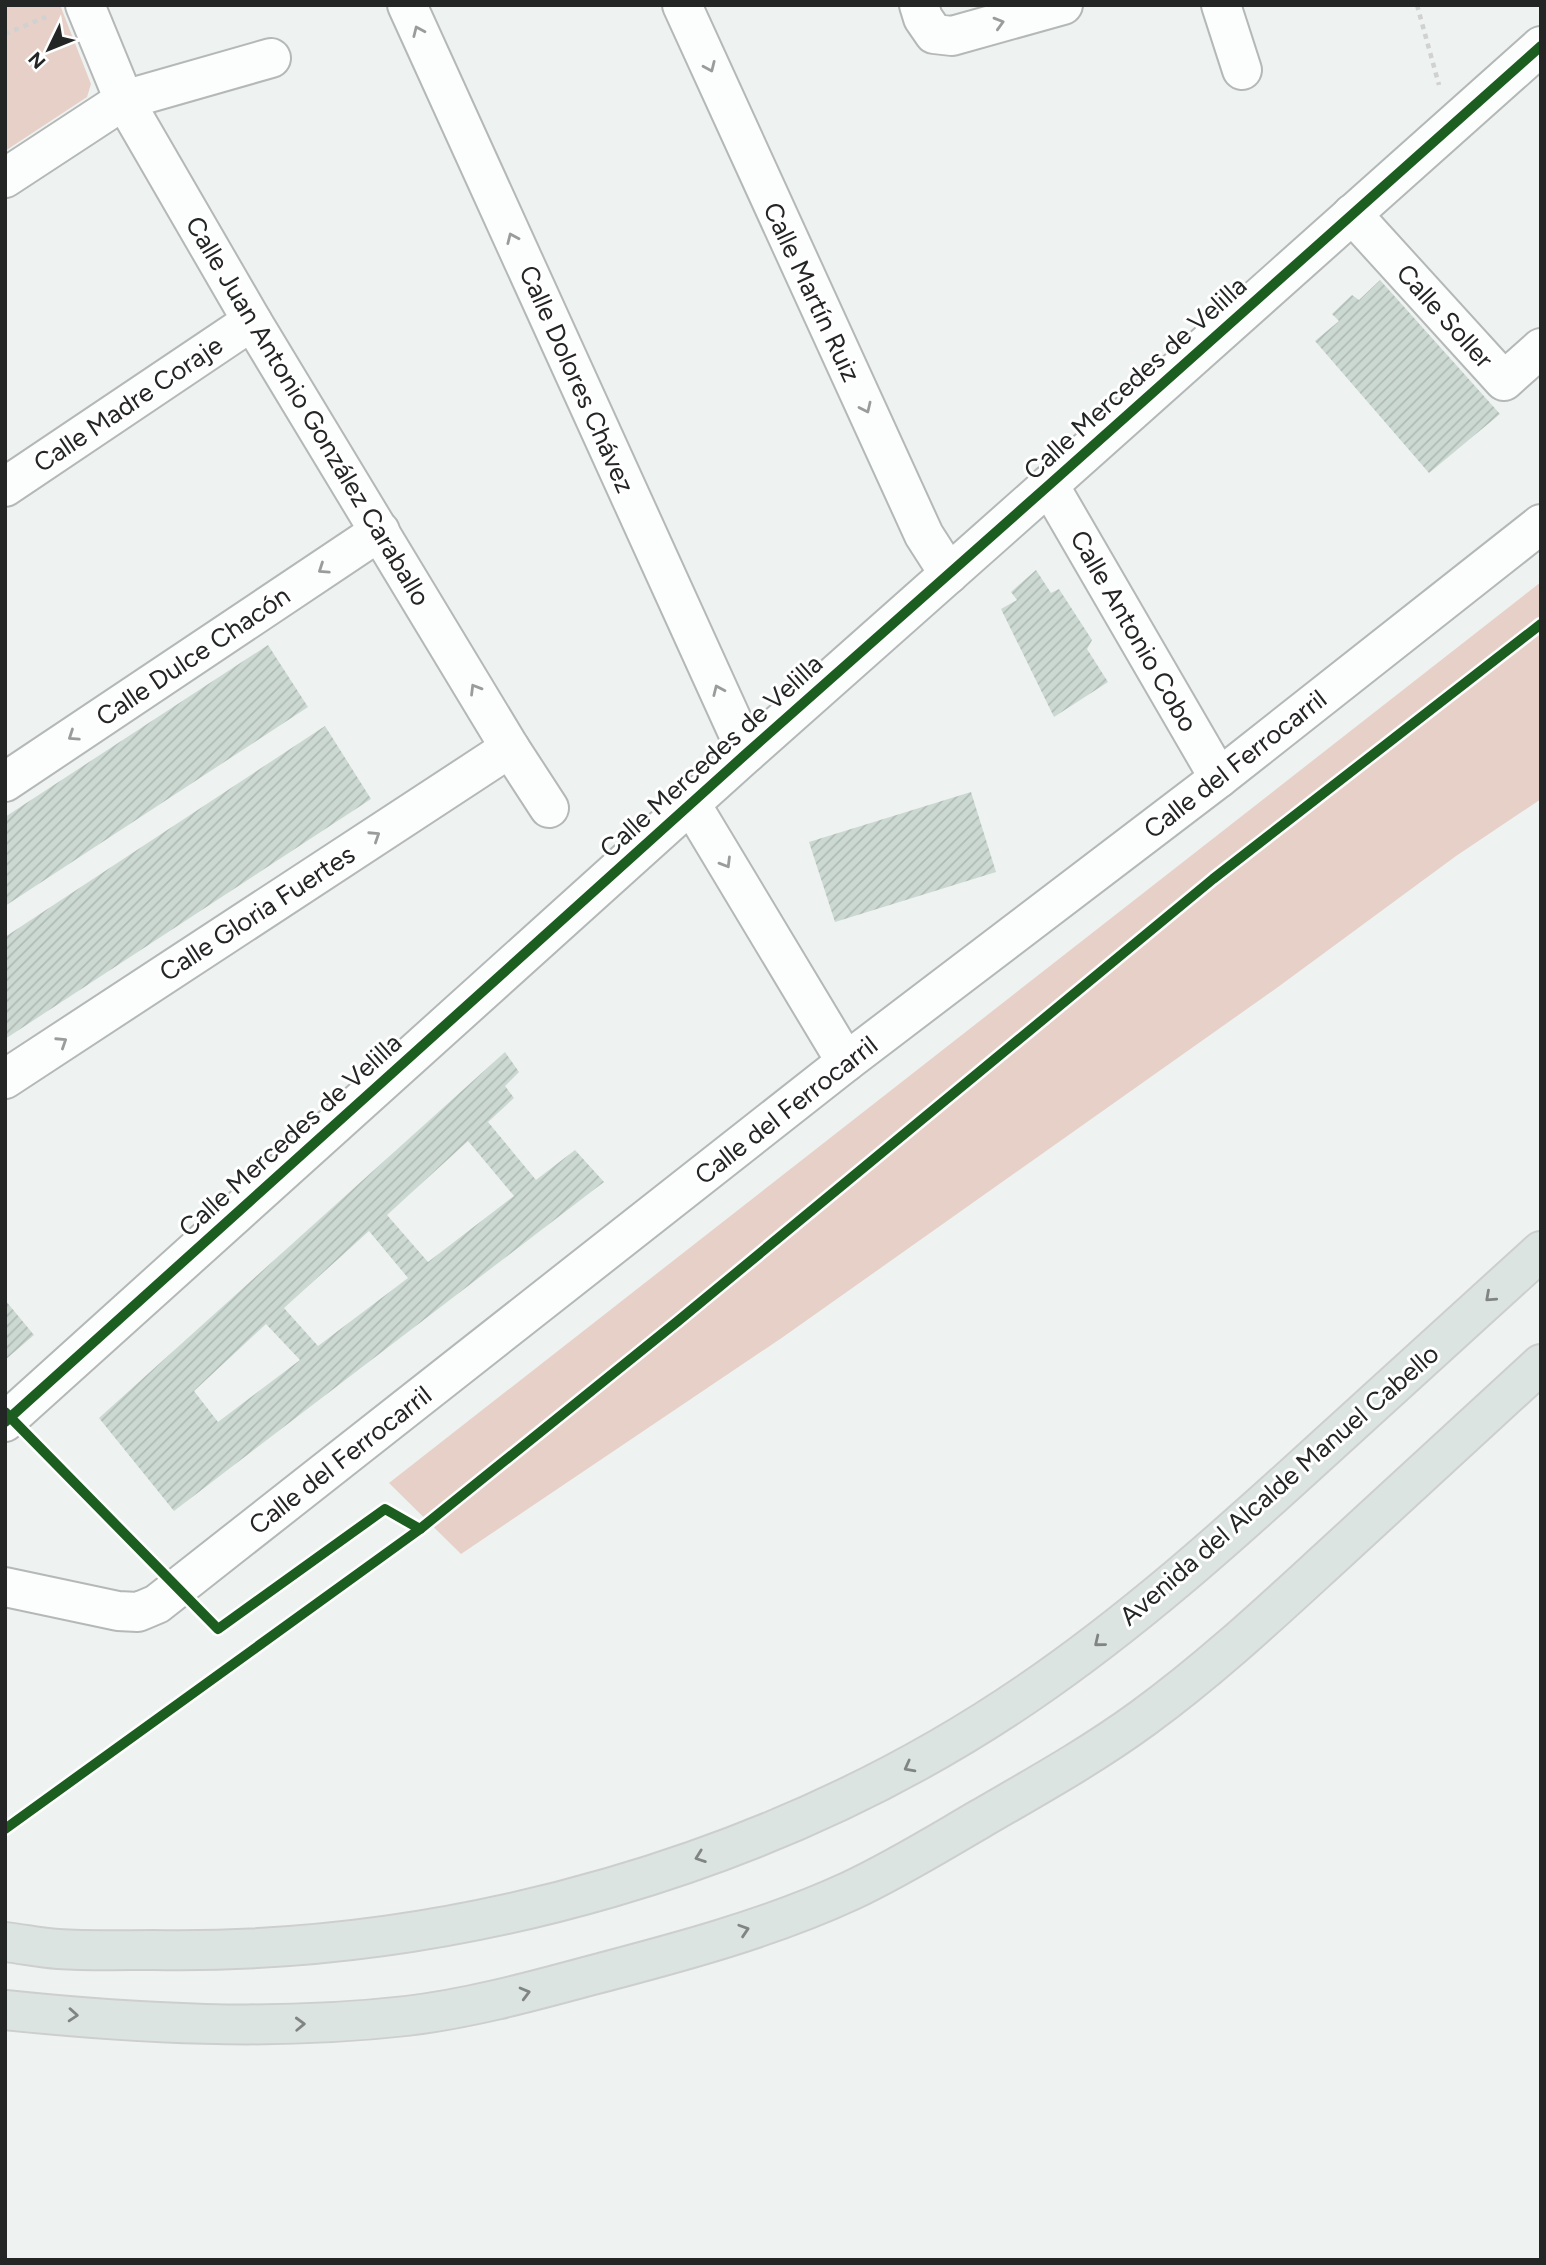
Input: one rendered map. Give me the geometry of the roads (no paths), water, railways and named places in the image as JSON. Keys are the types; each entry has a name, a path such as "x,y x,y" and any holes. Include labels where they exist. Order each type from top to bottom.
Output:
{"main road":[{"name":"Avenida del Alcalde Manuel Cabello","path":"5,1942 58,1949 207,1951 298,1946 450,1926 613,1888 711,1853 848,1797 923,1759 1026,1695 1086,1652 1207,1555 1541,1251"},
{"path":"5,2010 212,2025 307,2024 409,2015 507,1998 623,1967 778,1919 849,1891 904,1863 1026,1793 1146,1716 1265,1618 1541,1364"}],"street":[{"name":"Calle Dolores Chávez","path":"407,5 747,752"},
{"name":"Calle Martín Ruiz","path":"682,5 924,536 949,574"},
{"path":"926,20 952,36 1063,5"},
{"path":"1221,5 1242,70"},
{"name":"Calle Juan Antonio González Caraballo","path":"69,10 251,321 549,808"},
{"name":"Calle Mercedes de Velilla","path":"5,1422 747,752 1541,46"},
{"path":"5,178 124,100 271,58"},
{"name":"Calle Soller","path":"1352,214 1504,381 1541,348"},
{"name":"Calle Madre Coraje","path":"5,487 251,321"},
{"name":"Calle Antonio Cobo","path":"1049,485 1219,778"},
{"name":"Calle del Ferrocarril","path":"5,1587 118,1611 138,1612 157,1604 846,1062 1219,778 1541,524"},
{"name":"Calle Dulce Chacón","path":"5,782 380,530"},
{"name":"Calle Gloria Fuertes","path":"5,1079 510,748"},
{"path":"691,804 846,1062"}]}
